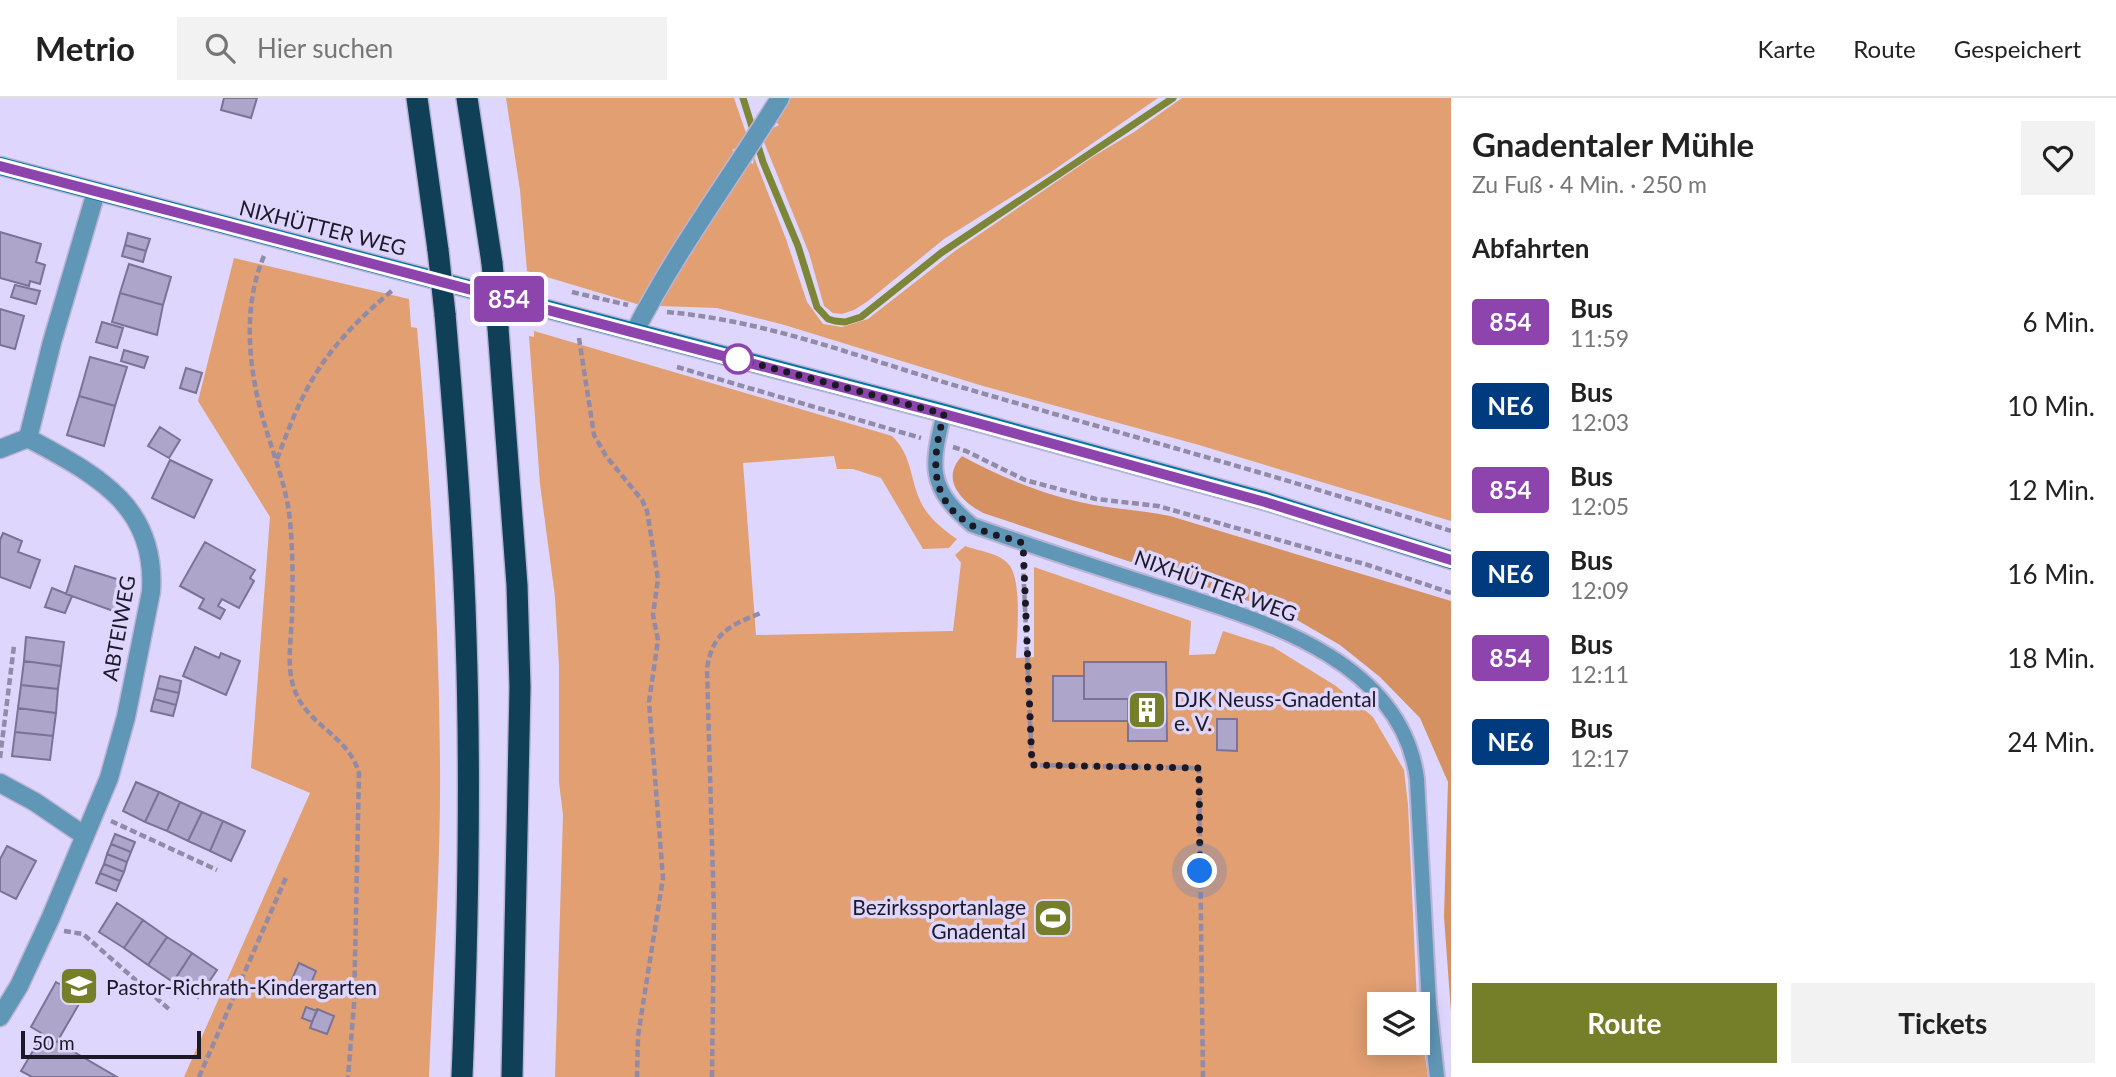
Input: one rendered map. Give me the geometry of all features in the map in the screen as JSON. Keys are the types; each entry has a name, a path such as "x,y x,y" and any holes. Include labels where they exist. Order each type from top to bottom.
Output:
{"highway":[{"path":"417,98 445,314 460,495 466,638 469,904 462,1077"},
{"path":"467,98 492,263 517,585 520,687 512,1077"}],"main road":[{"name":"NIXHÜTTER WEG","path":"0,166 944,414 1253,498 1451,560"}],"street":[{"path":"635,331 688,238 780,98"},
{"path":"0,449 27,438 96,192"},
{"name":"ABTEIWEG","path":"0,1017 19,986 46,927 108,778 126,717 151,592 152,573 147,546 135,518 123,501 88,471 27,438"},
{"path":"0,783 85,836"}],"lane":[{"name":"NIXHÜTTER WEG","path":"944,414 934,460 937,479 943,496 956,512 972,525 1245,616 1291,636 1350,670 1396,716 1410,746 1417,779 1429,1004 1433,1063 1437,1077"}],"path":[{"path":"277,260 264,256 253,283 250,312 251,353 255,387 285,489 290,520 293,575 290,669 293,688 312,717 355,758 359,773 354,1005 348,1077"},
{"path":"276,460 308,387 331,351 362,316 394,288 381,285"},
{"path":"568,291 646,310 710,316 785,332 944,382 1371,505 1451,531"},
{"path":"577,316 594,435 606,456 642,500 647,511 658,579 653,615 657,640 649,702 663,878 638,1036 636,1077"},
{"path":"566,335 591,342"},
{"path":"664,363 966,451 1026,480 1096,499 1158,506 1368,565 1451,593"},
{"path":"1023,543 1032,765 1199,768 1203,1077"},
{"path":"712,1077 714,913 707,669 709,653 727,628 761,612"},
{"path":"0,758 14,646"},
{"path":"95,813 217,870"},
{"path":"199,1077 287,874"},
{"path":"46,927 83,934 170,1010"}],"shaded area":[{"path":"506,98 734,98 746,133 738,147 732,150 736,153 640,305 527,271 520,190"},
{"path":"789,98 1158,98 1051,172 944,239 868,301 842,314 833,313 824,306 809,253 764,142 773,128 779,125 775,121"},
{"path":"1182,98 1451,98 1451,521 1199,445 983,386 781,324 717,308 660,306 660,300 748,161 753,164 754,157 807,302 823,324 842,327 868,319 955,251"},
{"path":"234,258 409,299 411,327 417,328 433,545 440,763 429,1077 184,1077 310,793 251,768 270,517 198,401"},
{"name":"Bezirkssportanlage Gnadental","path":"534,331 892,436 898,443 907,458 922,505 935,522 957,539 949,548 923,549 881,478 853,469 837,469 834,456 743,463 756,635 953,631 961,563 955,555 965,546 1001,558 1014,574 1018,610 1016,658 1034,657 1034,567 1191,621 1189,655 1215,654 1223,631 1273,647 1336,686 1373,717 1404,770 1408,805 1416,992 1367,992 1367,1055 1425,1055 1428,1077 555,1077 563,815 559,782 559,666 555,597 540,484 529,336 534,337"},
{"path":"962,456 1043,492 1094,505 1170,516 1451,601 1451,1012 1444,917 1448,782 1420,718 1380,677 1340,645 1285,613 983,513 961,496 953,481 953,473"}],"building":[{"path":"224,98 257,98 251,118 221,110"},
{"path":"0,232 41,244 36,262 45,265 40,284 30,281 29,286 0,278"},
{"path":"128,233 150,239 146,251 125,245"},
{"path":"125,245 146,251 143,262 122,256"},
{"path":"129,264 171,277 163,305 120,293"},
{"path":"15,285 40,291 36,304 11,297"},
{"path":"120,293 163,305 157,335 112,322"},
{"path":"0,309 24,316 15,349 0,345"},
{"path":"102,322 123,328 117,348 96,342"},
{"path":"124,350 148,357 144,368 121,361"},
{"path":"90,357 127,367 115,406 79,396"},
{"path":"186,368 202,373 196,393 180,388"},
{"path":"79,396 115,406 104,446 67,435"},
{"path":"160,427 180,440 169,458 148,446"},
{"path":"170,460 212,480 194,518 152,498"},
{"path":"3,533 22,541 18,552 40,560 30,588 0,577 0,540"},
{"path":"205,542 255,570 250,578 254,581 239,608 222,599 218,606 225,610 220,619 199,608 204,599 180,586"},
{"path":"75,566 126,582 116,612 66,594"},
{"path":"52,588 72,596 65,613 45,607"},
{"path":"26,637 64,642 61,666 24,661"},
{"path":"195,647 219,658 221,653 240,661 226,695 183,676"},
{"path":"24,661 61,666 58,689 21,685"},
{"name":"DJK Neuss-Gnadental e. V.","path":"1084,662 1166,662 1167,741 1128,741 1128,699 1084,699"},
{"path":"160,676 181,681 179,693 157,688"},
{"path":"1053,676 1084,676 1084,699 1128,699 1128,721 1053,721"},
{"path":"21,685 58,689 56,713 18,708"},
{"path":"157,688 179,693 176,705 154,699"},
{"path":"154,699 176,705 173,716 151,711"},
{"path":"18,708 56,713 53,736 15,732"},
{"path":"1217,719 1237,719 1237,751 1217,750"},
{"path":"15,732 53,736 50,760 12,756"},
{"path":"136,782 159,792 145,822 123,811"},
{"path":"159,792 180,802 167,831 145,822"},
{"path":"180,802 202,812 188,841 167,831"},
{"path":"202,812 223,821 210,851 188,841"},
{"path":"223,821 245,831 231,861 210,851"},
{"path":"115,834 135,842 131,852 111,844"},
{"path":"111,844 131,852 127,862 107,854"},
{"path":"7,846 36,861 16,899 0,891 0,859"},
{"path":"107,854 127,862 124,872 104,864"},
{"path":"104,864 124,872 120,881 100,873"},
{"path":"100,873 120,881 116,891 96,883"},
{"path":"117,903 143,920 124,948 99,932"},
{"path":"143,920 167,937 148,965 124,948"},
{"path":"167,937 192,953 173,982 148,965"},
{"path":"192,953 217,970 198,998 173,982"},
{"path":"299,963 316,971 308,991 290,984"},
{"path":"56,982 83,997 57,1042 117,1077 32,1077 21,1071 43,1034 31,1027"},
{"path":"306,1007 317,1011 312,1022 302,1018"},
{"path":"317,1009 334,1016 327,1034 310,1028"}],"waterway":[{"path":"743,98 763,162 798,246 817,307 828,319 845,322 861,317 941,253 1173,98"}],"bus line":[{"name":"854","path":"0,166 635,331 1169,475 1361,530 1451,560"}],"place":[{"name":"DJK Neuss-Gnadental e. V.","path":"1147,710"},
{"name":"Bezirkssportanlage Gnadental","path":"1053,918"},
{"name":"Pastor-Richrath-Kindergarten","path":"79,986"}],"route":[{"path":"738,359 944,414 934,460 943,496 956,512 972,525 1023,543 1032,765 1199,768 1200,871"}]}
